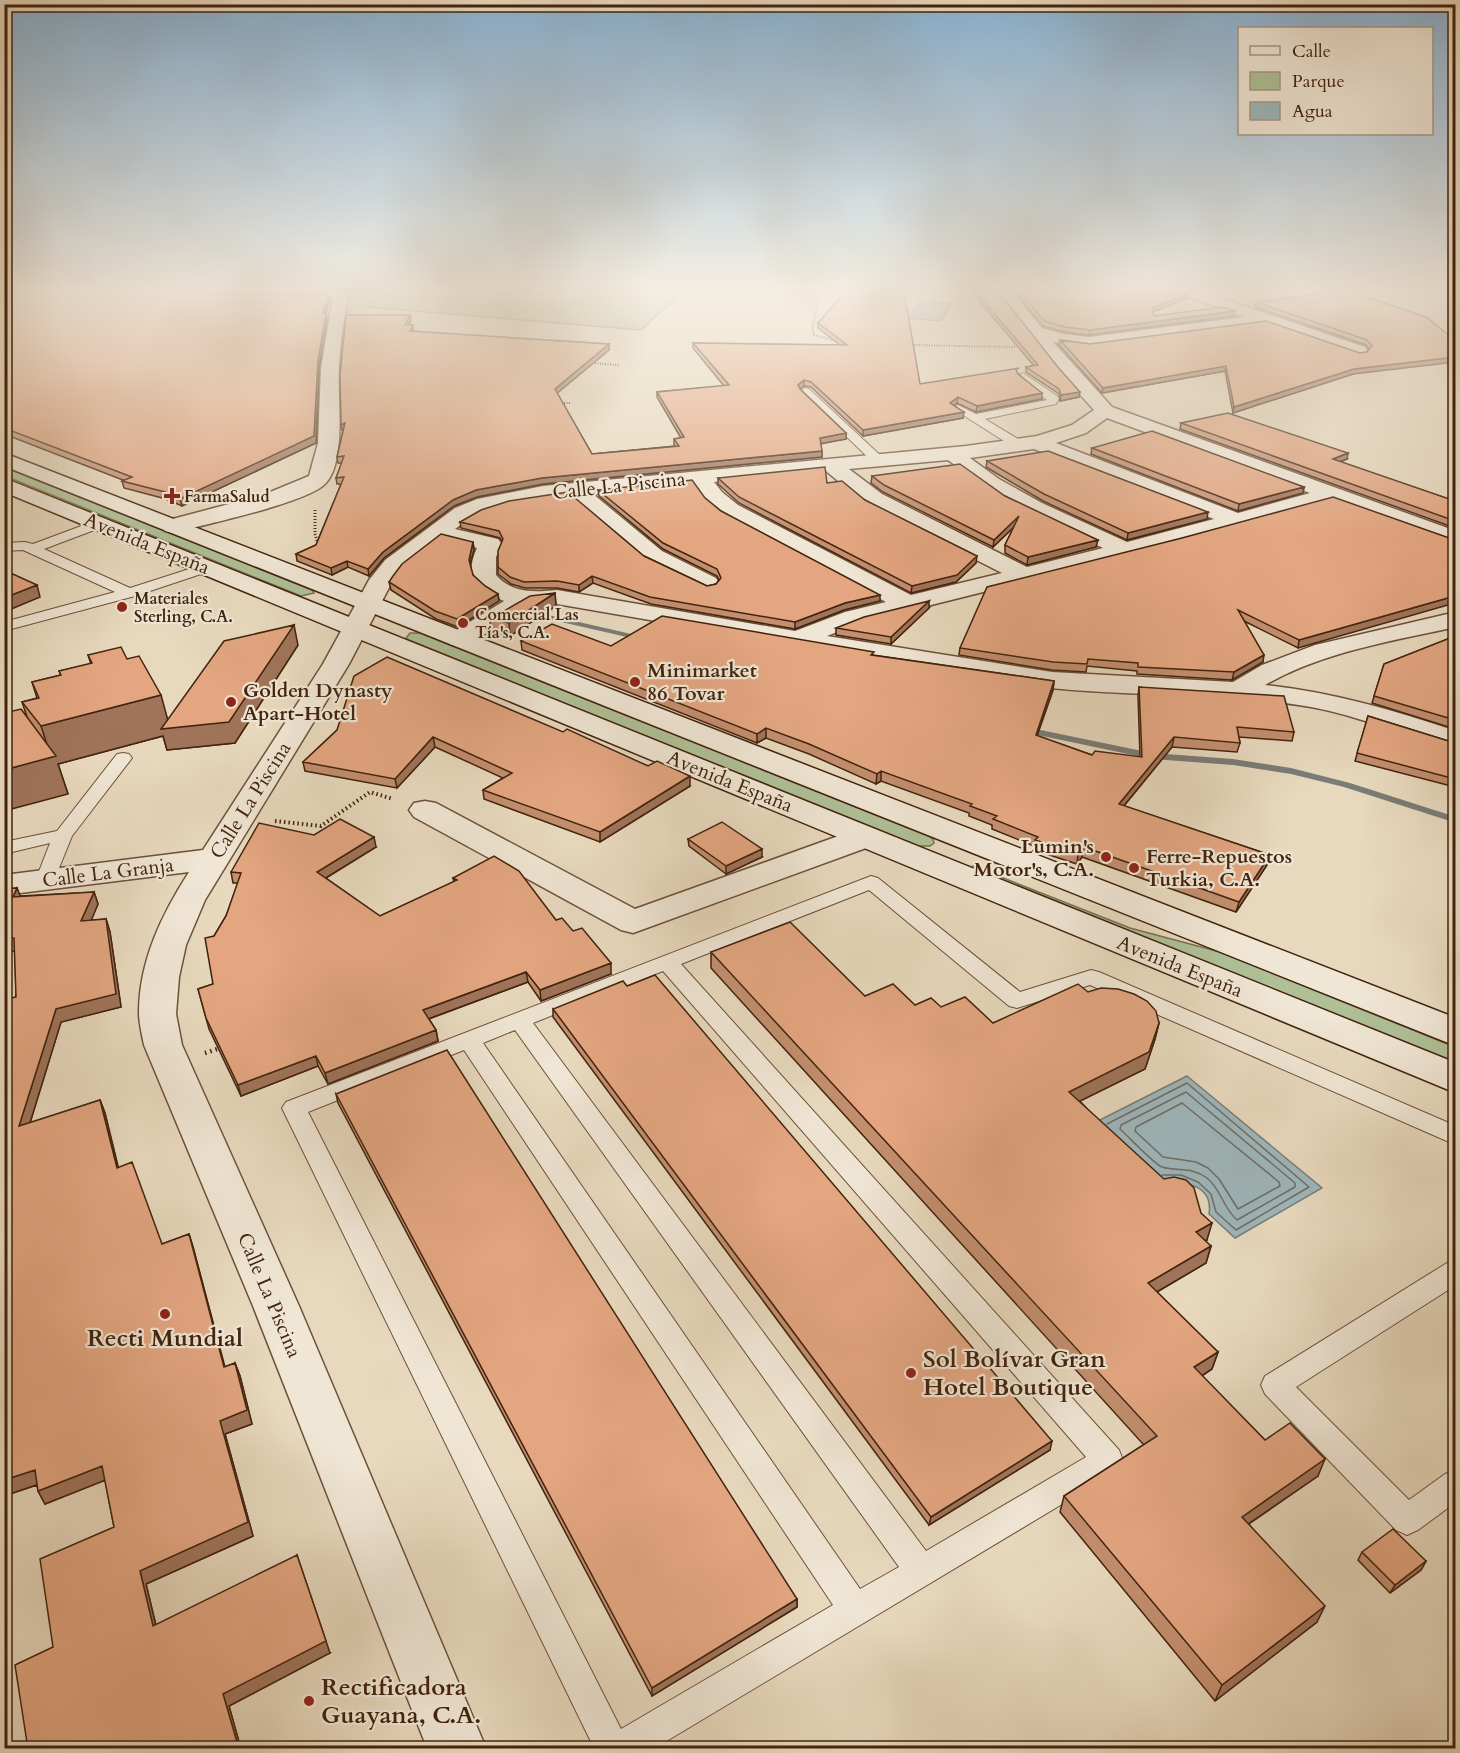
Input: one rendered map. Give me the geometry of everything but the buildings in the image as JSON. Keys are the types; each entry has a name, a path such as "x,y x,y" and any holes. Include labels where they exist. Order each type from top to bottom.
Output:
{"street":[{"path":"173,526 275,497 314,482 323,470 330,423 330,373"},
{"path":"1072,373 1105,411 1455,539"},
{"name":"Calle La Piscina","path":"456,1749 276,1306 163,1046 157,1014 161,977 168,945 188,900 336,664 381,579 393,565 463,513 485,504 543,492 1027,444 1079,429 1105,411"},
{"path":"1027,444 1236,520"},
{"path":"952,453 974,473 1025,504 1124,549"},
{"name":"Avenida España","path":"4,459 297,575 362,615 866,837 1455,1079"},
{"path":"831,465 874,499 1023,574"},
{"path":"699,477 714,497 730,510 907,603"},
{"name":"Avenida España","path":"4,484 208,567 362,615 459,639 1455,1033"},
{"path":"573,489 654,556 707,583"},
{"path":"799,638 854,617 1332,494"},
{"path":"436,531 490,544 483,558 482,569 486,579 491,586 500,591 524,600 557,597 984,671 1068,682 1240,690 1339,705 1455,741"},
{"path":"459,639 524,600"},
{"path":"1240,690 1254,678 1271,669 1328,650 1392,632 1455,619"},
{"path":"425,810 633,922 866,837"},
{"path":"934,865 963,838"},
{"name":"Calle La Granja","path":"4,885 212,859"}],"lane":[{"path":"975,418 1052,402 1053,398 1023,376"},
{"path":"804,391 878,460"},
{"path":"958,408 1027,444"},
{"path":"33,549 100,524"},
{"path":"4,547 20,546 33,549 130,593"},
{"path":"4,627 130,593 208,567"},
{"path":"46,879 63,835 123,758"},
{"path":"4,848 63,835"},
{"path":"612,1749 294,1108 871,882 1017,1001 1091,977 1455,1136"},
{"path":"623,1749 1108,1460 667,962"},
{"path":"519,1020 921,1571"},
{"path":"469,1040 855,1610"},
{"path":"1455,1271 1275,1385 1407,1520 1455,1484"}],"path":[{"path":"559,403 570,403"},
{"path":"297,575 321,565 326,558 315,534 314,482"},
{"path":"238,818 321,826 370,792 425,810"},
{"path":"171,1064 235,1044"}],"green space":[{"path":"4,467 312,590 314,593 301,596 5,476"},
{"path":"410,633 420,633 929,836 934,843 930,846 918,846 409,640 406,638"},
{"path":"973,866 1130,928 1220,952 1455,1047 1455,1064 973,868"}],"water":[{"path":"1187,1076 1322,1188 1235,1238 1209,1214 1209,1203 1201,1190 1184,1183 1157,1182 1094,1123"}],"waterway":[{"path":"538,614 640,638"},
{"path":"1026,730 1152,756 1233,762 1291,771 1347,785 1456,820"}],"place":[{"name":"FarmaSalud","path":"172,496"},
{"name":"Materiales Sterling, C.A.","path":"122,607"},
{"name":"Comercial Las Tía's, C.A.","path":"463,623"},
{"name":"Minimarket 86 Tovar","path":"635,682"},
{"name":"Golden Dynasty Apart-Hotel","path":"231,702"},
{"name":"Lumin's Motor's, C.A.","path":"1106,857"},
{"name":"Ferre-Repuestos Turkia, C.A.","path":"1134,868"},
{"name":"Recti Mundial","path":"165,1314"},
{"name":"Sol Bolívar Gran Hotel Boutique","path":"911,1373"},
{"name":"Rectificadora Guayana, C.A.","path":"309,1701"}]}
